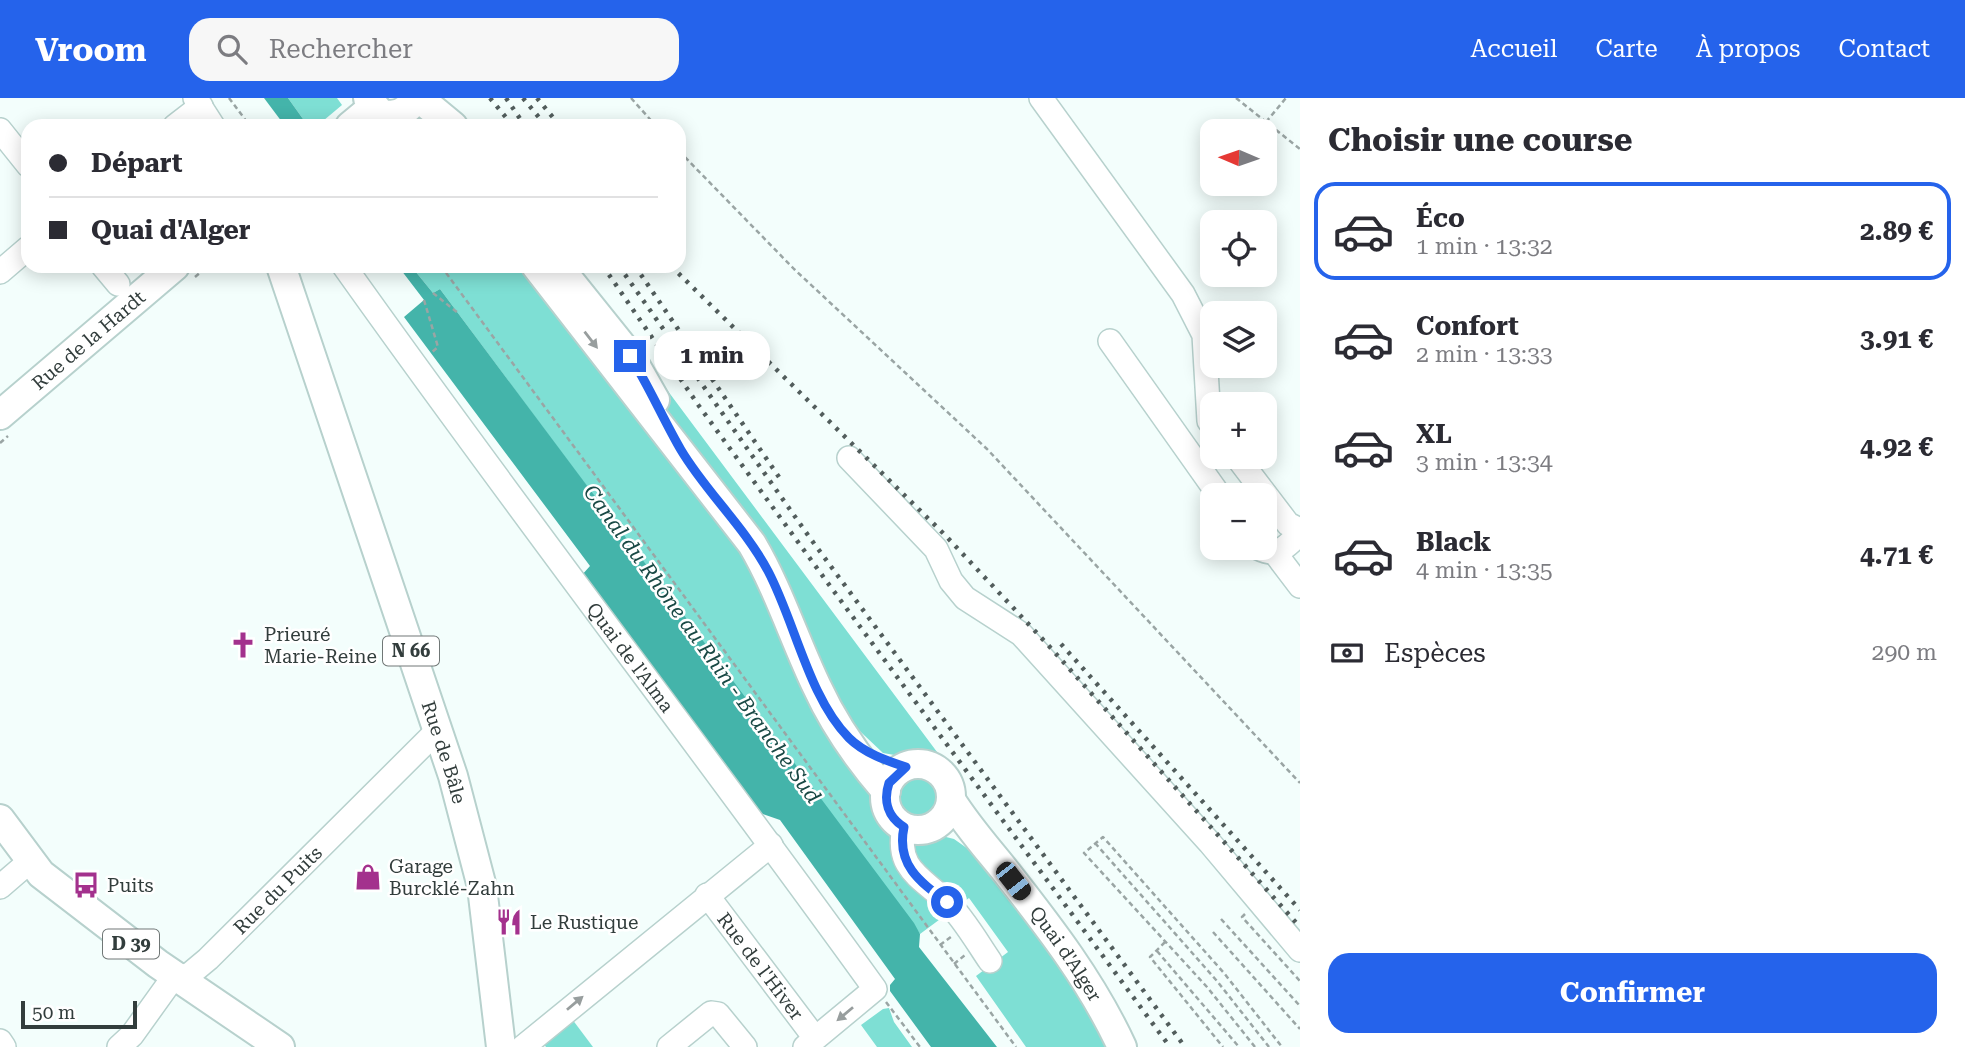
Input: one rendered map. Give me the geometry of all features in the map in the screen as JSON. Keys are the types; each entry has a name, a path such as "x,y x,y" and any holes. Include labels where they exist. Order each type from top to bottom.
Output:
{"main road":[{"path":"363,119 394,103 435,119"},
{"path":"394,103 415,119"},
{"name":"Rue de la Hardt","path":"0,415 167,273"},
{"name":"Rue de Bâle","path":"283,273 438,730 482,887 501,1047"},
{"name":"Quai d'Alger","path":"541,273 654,421 680,449 759,556 780,594 817,687 860,759 886,791 889,812 904,827"},
{"name":"Quai d'Alger","path":"564,273 630,356 680,449"},
{"name":"Quai d'Alger","path":"850,739 888,762 906,767 922,765 938,771 948,784 951,800 973,835 1001,865 1097,995 1122,1047"},
{"path":"886,791 893,777 906,767"},
{"path":"934,827 946,816 951,800"},
{"name":"D 39","path":"0,819 29,862 84,908 180,979 280,1047"},
{"path":"904,827 919,830 934,827 973,835"}],"street":[{"path":"1041,98 1183,294 1204,335 1207,392"},
{"path":"182,119 198,102 209,119"},
{"path":"0,130 21,156"},
{"path":"0,272 21,254"},
{"name":"Quai de l'Alma","path":"349,273 476,452 771,845 875,989"},
{"path":"1110,341 1211,483"},
{"path":"849,458 936,548 955,588 982,611 1021,634 1210,843 1300,950"},
{"path":"1246,469 1288,524 1300,532 1282,551 1277,551"},
{"path":"1275,560 1300,586"},
{"name":"Rue du Puits","path":"119,1047 132,1034 170,982 180,979 208,958 438,730"},
{"path":"904,827 901,842 905,859 922,884 947,902 990,961"},
{"path":"523,1047 771,845"},
{"path":"0,887 29,862"},
{"name":"Rue de l'Hiver","path":"707,895 810,1043"},
{"path":"810,1043 875,989"},
{"path":"669,1047 711,1013 718,1014 745,1047"},
{"path":"0,1041 4,1047"}],"path":[{"path":"229,98 245,119"},
{"path":"631,98 650,119"},
{"path":"1236,98 1262,119"},
{"path":"1268,119 1286,98"},
{"path":"1278,132 1300,149"},
{"path":"686,158 794,269 987,449 1300,783"},
{"path":"446,273 1016,1047"},
{"path":"433,293 457,313"},
{"path":"424,300 438,346 431,354"},
{"path":"1255,1047 1166,942 1084,853 1103,836 1224,973 1282,1047"},
{"path":"1095,843 1224,989 1269,1047"},
{"path":"1242,917 1300,981"},
{"path":"1221,919 1300,1006"},
{"path":"1213,932 1300,1029"},
{"path":"1166,942 1150,957 1223,1047"},
{"path":"1157,950 1239,1047"},
{"path":"875,989 920,1047"}],"shaded area":[{"path":"288,98 337,98 342,105 325,119 303,119"},
{"path":"417,273 535,273 741,544 874,788 880,815 890,836 892,854 908,879 947,914 920,934 440,289 433,293"},
{"path":"647,363 940,756 906,757 883,753 847,719 761,539 670,415 657,392"},
{"path":"918,777 932,783 938,797 932,811 918,817 904,811 898,797 904,783"},
{"path":"938,835 954,839 981,858 1080,983 1113,1047 1026,1047 976,976 1008,952 969,898 958,906 921,871 912,844 919,838"},
{"path":"889,1008 894,1022 912,1047 877,1047 861,1025 883,1009"},
{"path":"566,1011 593,1047 546,1047 537,1035"}],"water":[{"path":"264,98 288,98 303,119 280,119"},
{"name":"Canal du Rhône au Rhin - Branche Sud","path":"403,273 417,273 433,293 440,289 914,923 920,934 919,947 997,1047 931,1047 890,991 890,985 895,979 780,820 757,812 581,576 590,566 404,317 424,300"}],"railway":[{"path":"490,98 507,119"},
{"path":"506,98 520,119"},
{"path":"523,98 540,119"},
{"path":"537,98 554,119"},
{"path":"608,273 699,406 1170,1047"},
{"path":"624,273 810,538 1185,1047"},
{"path":"640,273 781,480"},
{"path":"678,273 945,535 1049,646 1300,927"},
{"path":"1061,644 1300,910"}],"place":[{"name":"Prieuré Marie-Reine","path":"243,645"},
{"name":"Garage Burcklé-Zahn","path":"368,877"},
{"name":"Puits","path":"86,885"},
{"name":"Le Rustique","path":"509,922"}],"route":[{"path":"630,356 680,449 752,544 766,567 780,594 817,687 838,723 850,739 869,752 888,762 906,767 889,783 886,798 889,812 904,827 901,851 905,859 922,884 947,902"}]}
